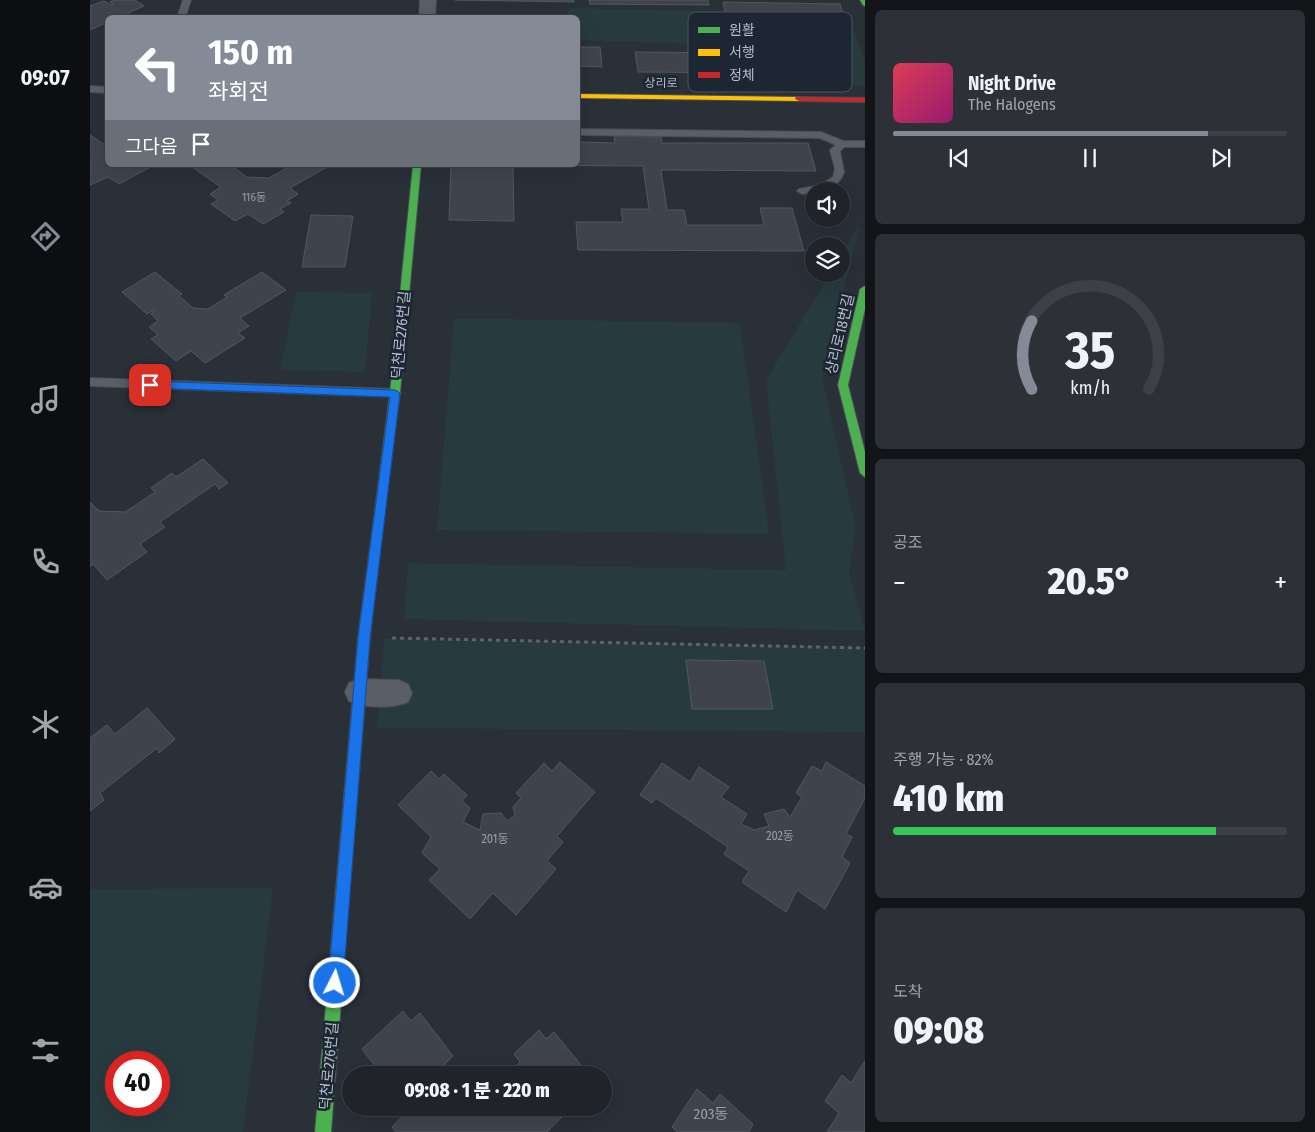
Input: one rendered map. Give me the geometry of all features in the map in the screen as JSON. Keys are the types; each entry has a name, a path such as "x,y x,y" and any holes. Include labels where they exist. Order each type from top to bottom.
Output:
{"street":[{"path":"427,15 428,0"},
{"path":"863,0 865,4"},
{"name":"상리로","path":"580,96 865,100"},
{"name":"덕천로276번길","path":"323,1132 364,638 395,393 417,167"},
{"name":"상리로18번길","path":"865,289 844,385 865,473"},
{"path":"359,692 398,693"}],"lane":[{"path":"182,15 187,0"},
{"path":"90,90 105,90"},
{"path":"580,132 821,135 842,144 865,144"},
{"path":"802,191 817,189 836,180 840,173 834,150 842,144"},
{"path":"90,382 395,393"}],"path":[{"path":"364,638 865,648"}],"green space":[{"path":"568,8 716,12 688,12 688,44 580,40 580,15 569,15"},
{"path":"852,29 865,62 865,86 852,86"},
{"path":"860,224 850,265 850,240"},
{"path":"825,282 846,282 822,378 856,528 849,572 865,631 404,619 408,563 786,570 766,380"},
{"path":"296,292 372,293 365,372 280,370"},
{"path":"454,318 740,323 769,534 437,530"},
{"path":"384,638 865,647 865,732 377,728"},
{"path":"273,888 243,1132 90,1132 90,889"}],"building":[{"path":"115,0 135,0 144,6 124,15 105,15 105,23 90,30 90,6 104,1 111,5 113,4 110,2"},
{"path":"455,0 574,0 574,2"},
{"path":"589,0 708,0 709,5 590,4"},
{"path":"723,2 840,4 842,12 725,12"},
{"path":"580,47 600,47 602,67 580,66"},
{"path":"635,52 688,52 688,72 638,72"},
{"path":"90,135 105,145 105,167 150,167 119,184 108,177 90,185"},
{"path":"614,136 661,137 662,143 808,143 816,171 661,170 667,210 684,210 687,225 764,225 760,208 792,208 804,251 578,250 576,222 623,222 621,209 649,209 643,166 580,166 580,142 615,143"},
{"path":"192,167 233,167 247,177 269,178 288,167 327,167 290,188 298,194 287,201 291,203 280,209 284,212 263,224 248,214 235,221 211,204 218,200 210,194 221,187"},
{"path":"451,167 513,167 514,221 449,220"},
{"path":"311,215 353,216 345,267 302,267"},
{"path":"155,272 182,294 179,296 193,308 208,309 227,297 224,295 262,272 286,290 240,318 249,326 238,333 245,338 205,363 191,351 176,361 151,339 158,335 149,327 158,321 151,314 155,311 147,314 122,292"},
{"path":"203,459 228,483 219,489 215,484 160,522 165,527 140,544 147,552 107,580 93,564 90,567 90,502 99,511 125,512 155,492 151,488 172,473 176,477"},
{"path":"686,660 764,661 773,709 692,709"},
{"path":"147,708 175,739 159,753 157,748 100,793 104,800 90,811 90,738 107,725 115,734"},
{"path":"560,762 595,792 557,836 563,842 547,861 556,869 516,915 493,893 470,919 429,880 440,869 422,853 431,837 398,805 431,771 439,779 444,774 467,795 462,801 470,808 463,822 480,830 483,814 501,813 507,821 515,815 513,807 521,798 516,793 544,763 552,771"},
{"path":"826,762 865,786 865,798 846,834 852,837 842,857 850,863 825,909 797,890 786,912 742,882 749,871 724,854 728,847 656,798 652,803 640,795 662,763 690,782 699,767 729,787 721,797 747,814 741,824 754,830 769,826 764,814 784,809 790,817 802,797 796,793 812,766 822,771"},
{"path":"403,1011 411,1021 420,1013 453,1056 445,1064 446,1066 375,1066 362,1049"},
{"path":"539,1030 546,1039 554,1032 582,1066 516,1066 520,1062 514,1054"},
{"path":"865,1061 865,1132 827,1132 839,1113 825,1101 842,1075 851,1083"},
{"path":"697,1089 713,1103 720,1094 753,1124 749,1132 677,1132 672,1127"},
{"path":"403,1116 563,1116 547,1132 396,1132 392,1127"}],"traffic: fast":[{"path":"863,0 865,4"},
{"path":"380,510 395,393 417,167"},
{"path":"865,289 843,385 865,473"},
{"path":"323,1132 342,900"}],"traffic: slow":[{"path":"580,96 799,99"},
{"path":"342,900 364,638 380,510"}],"traffic: jam":[{"path":"799,99 865,100"}],"route":[{"path":"150,385 395,393 364,638 335,983"}]}
